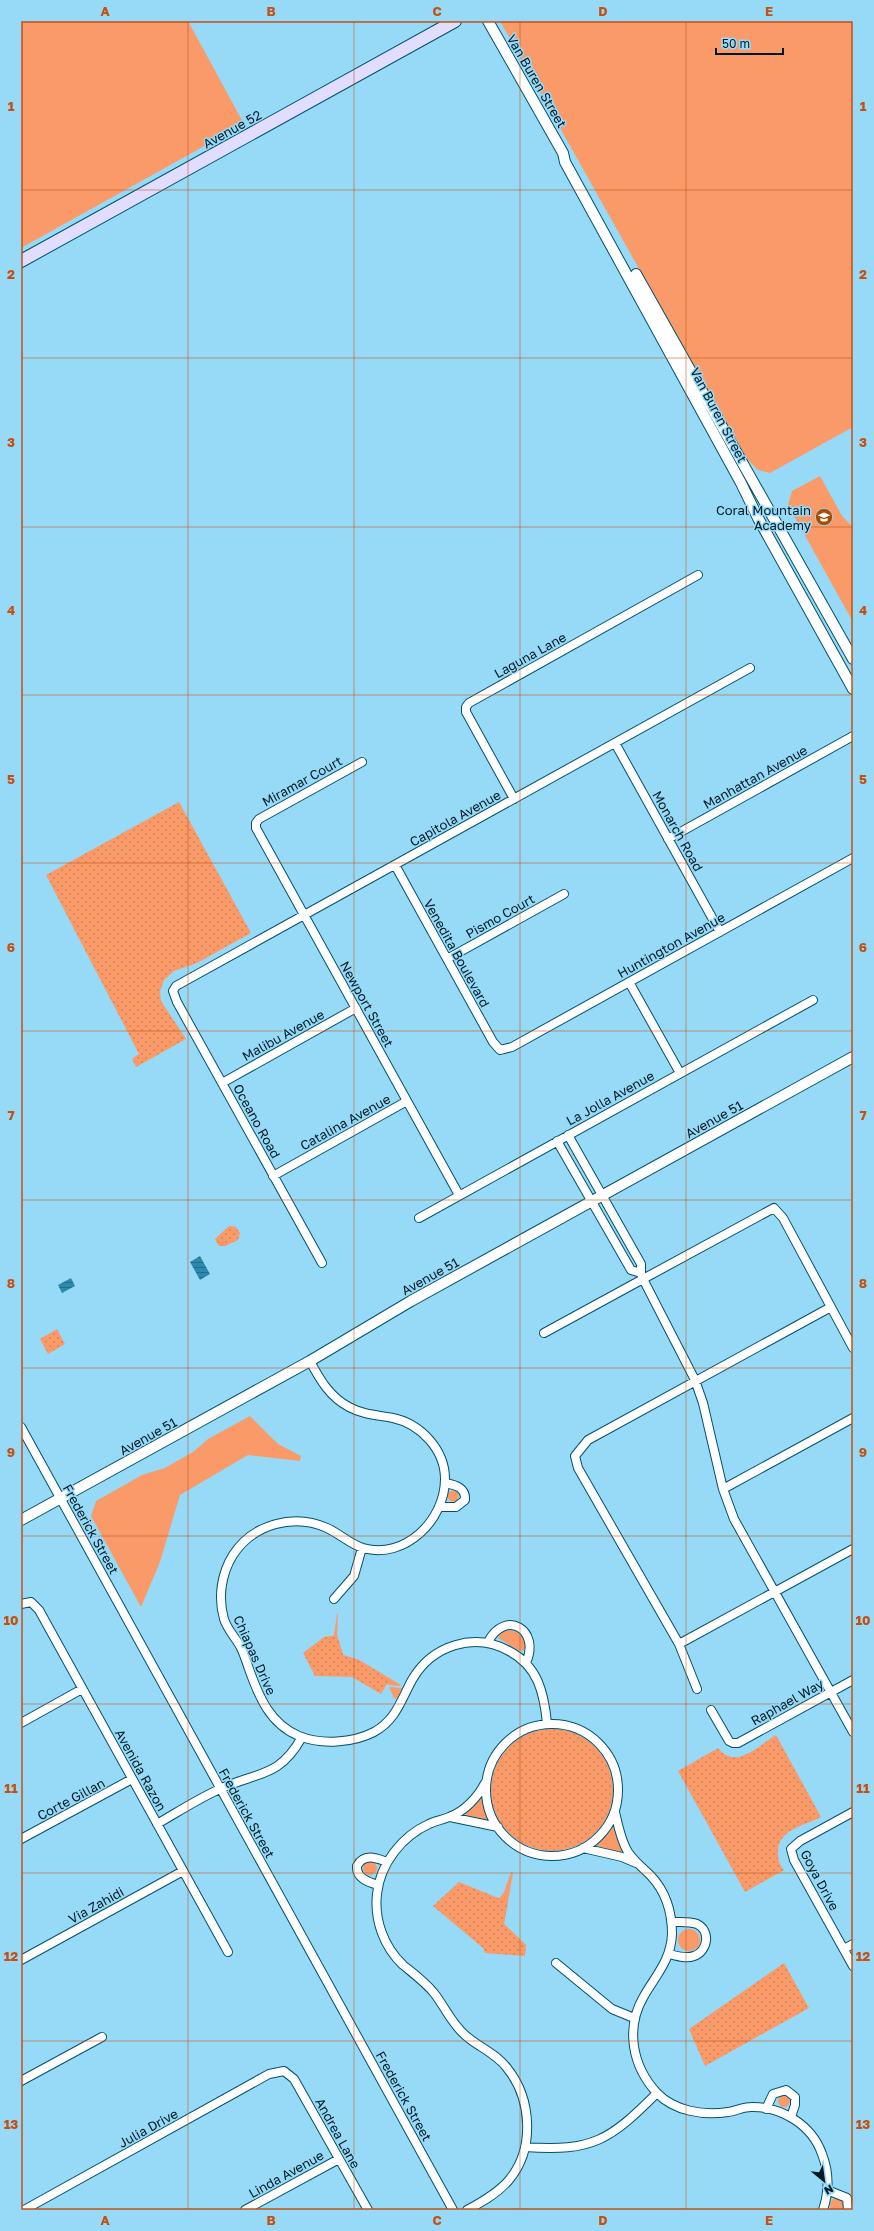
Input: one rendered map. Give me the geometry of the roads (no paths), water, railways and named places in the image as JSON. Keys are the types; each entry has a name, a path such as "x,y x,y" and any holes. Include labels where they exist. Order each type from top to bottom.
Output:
{"main road":[{"name":"Avenue 52","path":"21,261 455,21"}],"street":[{"name":"Van Buren Street","path":"488,21 563,153 565,162 741,483 758,518 853,689"},
{"name":"Van Buren Street","path":"563,153 570,159 577,170 793,550 853,659"},
{"path":"764,486 792,536 793,550"},
{"name":"Laguna Lane","path":"514,799 466,712 466,707 469,703 698,575"},
{"name":"Capitola Avenue","path":"174,991 182,983 750,668"},
{"name":"Manhattan Avenue","path":"668,839 853,736"},
{"name":"Monarch Road","path":"615,743 720,932"},
{"name":"Miramar Court","path":"256,823 265,816 362,762"},
{"name":"Newport Street","path":"256,823 259,834 460,1196"},
{"name":"Huntington Avenue","path":"500,1050 512,1047 853,858"},
{"name":"Venedita Boulevard","path":"395,865 493,1042 500,1050"},
{"name":"Pismo Court","path":"447,959 564,894"},
{"path":"629,982 680,1073"},
{"name":"Oceano Road","path":"174,991 177,1002 322,1263"},
{"name":"La Jolla Avenue","path":"419,1218 813,1000"},
{"name":"Malibu Avenue","path":"222,1083 356,1008"},
{"name":"Avenue 51","path":"21,1520 310,1362 411,1301 853,1057"},
{"name":"Catalina Avenue","path":"273,1176 407,1101"},
{"path":"568,1135 601,1196 641,1264 642,1276 695,1380 703,1404 723,1489 734,1519 829,1693 853,1732"},
{"path":"557,1142 630,1270 642,1276"},
{"path":"544,1333 642,1276 774,1208 783,1218 853,1348"},
{"path":"696,1689 679,1644 578,1468 574,1456 588,1440 695,1380 831,1307"},
{"name":"Chiapas Drive","path":"310,1362 327,1390 346,1406 367,1415 402,1421 427,1437 440,1456 445,1483 440,1507 436,1515 422,1531 404,1544 386,1549 362,1548 327,1528 314,1523 302,1521 277,1523 254,1534 238,1548 232,1557 222,1582 221,1599 224,1620 244,1654 257,1692 269,1713 277,1722 302,1738 329,1742 351,1739 374,1732 394,1715 402,1705 413,1679 430,1658 448,1647 461,1643 488,1642 509,1651 526,1663 543,1691 547,1723"},
{"path":"723,1489 853,1418"},
{"name":"Frederick Street","path":"21,1427 60,1499 71,1515 220,1789 453,2210"},
{"path":"440,1507 456,1507 465,1500 465,1494 461,1488 445,1483"},
{"path":"334,1599 354,1576 362,1548"},
{"path":"679,1644 853,1549"},
{"name":"Avenida Razon","path":"21,1604 31,1602 39,1610 228,1952"},
{"path":"488,1642 499,1627 507,1625 519,1627 527,1634 530,1643 530,1652 526,1663"},
{"name":"Raphael Way","path":"711,1710 725,1735 733,1744 744,1740 853,1680"},
{"path":"21,1723 82,1689"},
{"path":"467,2210 503,2186 519,2165 525,2147 527,2125 525,2103 514,2078 501,2060 460,2030 435,1994 390,1950 378,1922 376,1902 378,1885 388,1862 410,1836 428,1824 450,1817 469,1805 478,1796 485,1783 490,1766 500,1750 521,1732 547,1723 570,1727 584,1734 604,1749 610,1760 618,1783 615,1812 627,1851 637,1864"},
{"path":"157,1824 220,1789 270,1772 289,1758 302,1738"},
{"name":"Corte Gillan","path":"21,1839 132,1779"},
{"path":"485,1783 488,1806 498,1828 513,1843 533,1854 559,1855 583,1848 601,1833 615,1812"},
{"name":"Goya Drive","path":"853,1812 800,1841 791,1849 794,1860 853,1966"},
{"path":"450,1817 498,1828"},
{"path":"583,1848 622,1857 637,1864 651,1875 669,1906 672,1922 669,1954 657,1977 644,1995 634,2018 633,2040 637,2059 646,2078 657,2093 678,2106 701,2112 722,2113 751,2107 766,2109 791,2117 809,2132 820,2148 826,2168 827,2190 823,2210"},
{"path":"378,1885 362,1878 358,1874 357,1866 366,1857 372,1857 388,1862"},
{"name":"Via Zahidi","path":"21,1960 183,1871"},
{"path":"669,1954 685,1957 694,1956 700,1953 705,1947 706,1939 705,1932 696,1924 672,1922"},
{"path":"844,1949 853,1944"},
{"path":"556,1963 612,2009 634,2018"},
{"path":"21,2081 102,2037"},
{"name":"Andrea Lane","path":"284,2071 294,2079 368,2210"},
{"name":"Julia Drive","path":"24,2210 269,2074 284,2071"},
{"path":"766,2109 773,2094 786,2090 795,2098 795,2105 791,2117"},
{"path":"525,2147 565,2148 592,2142 621,2128 657,2093"},
{"name":"Linda Avenue","path":"245,2210 339,2159"},
{"path":"827,2190 847,2198 848,2210"}],"water":[{"path":"200,1256 210,1274 200,1280 190,1262"},
{"path":"71,1278 75,1286 62,1293 58,1285"}],"place":[{"name":"Coral Mountain Academy","path":"824,517"}]}
